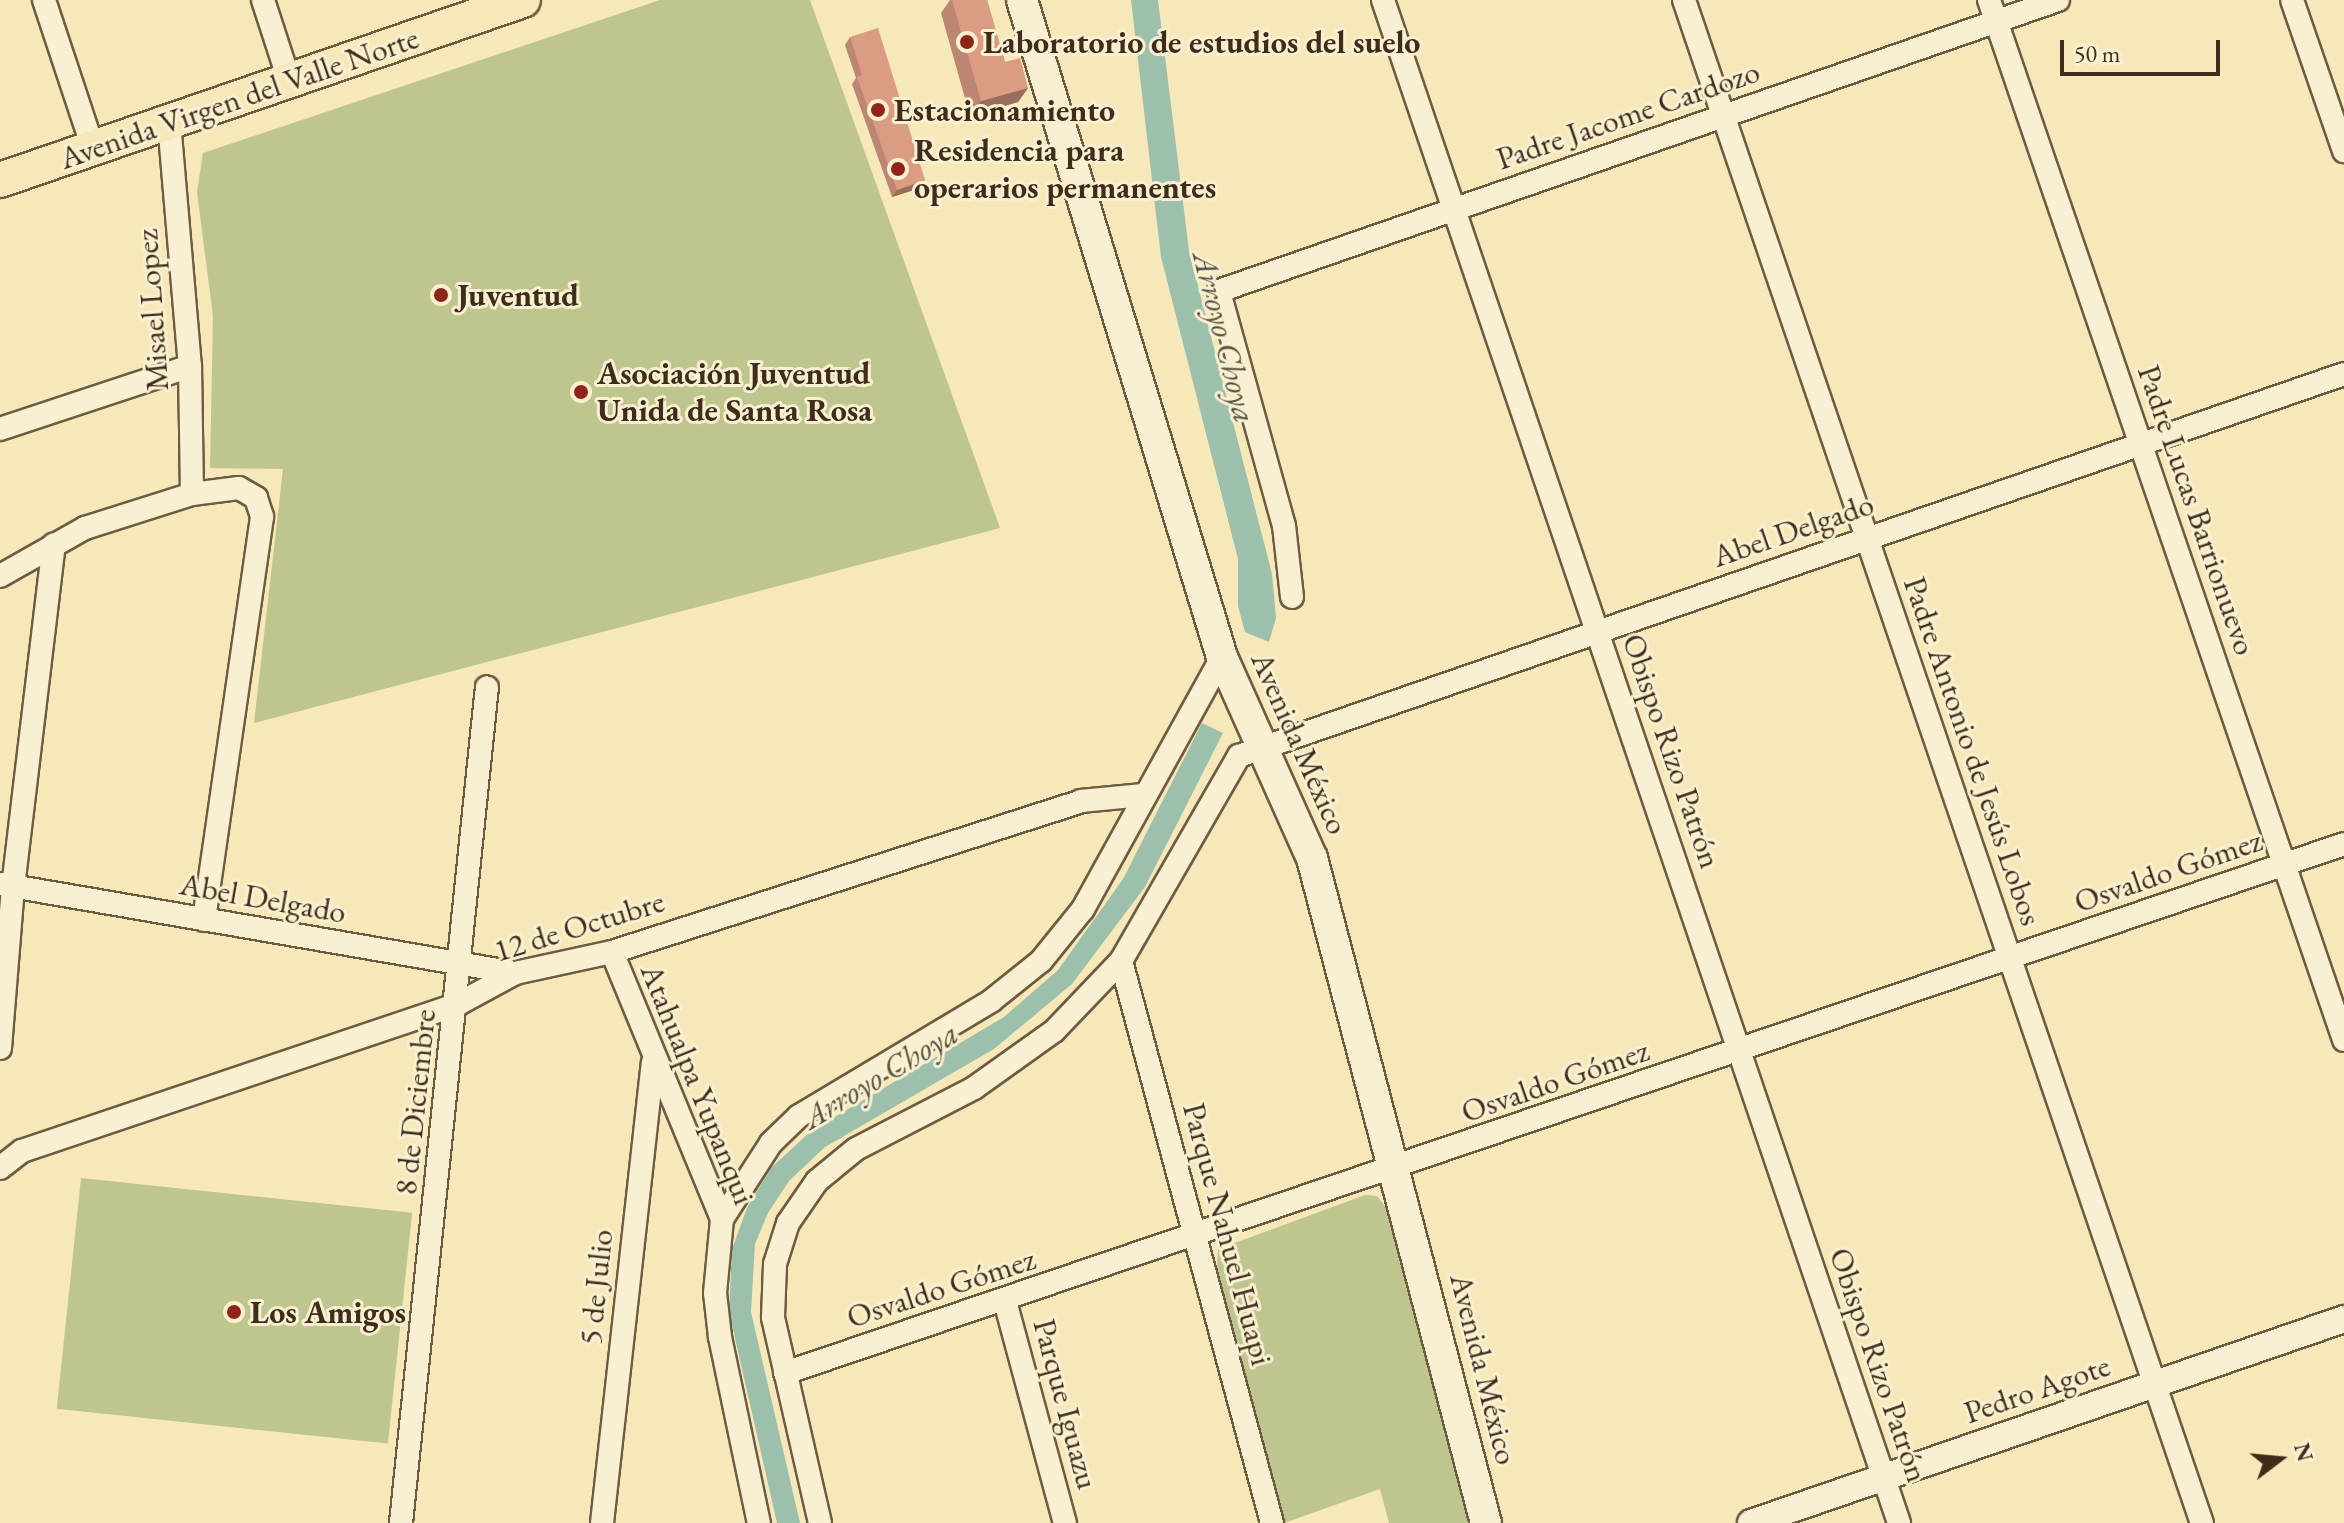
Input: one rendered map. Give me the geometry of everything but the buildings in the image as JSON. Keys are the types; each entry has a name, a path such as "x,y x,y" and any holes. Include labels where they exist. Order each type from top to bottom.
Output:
{"main road":[{"name":"Avenida Virgen del Valle Norte","path":"0,180 289,80 481,7 523,0"},
{"name":"Avenida México","path":"1022,0 1222,657 1312,858 1486,1523"}],"street":[{"path":"44,0 93,148"},
{"path":"263,0 289,80"},
{"name":"Obispo Rizo Patrón","path":"1383,0 1899,1523"},
{"name":"Padre Antonio de Jesús Lobos","path":"1684,0 2202,1523"},
{"name":"Padre Jacome Cardozo","path":"1292,597 1284,526 1219,291 1723,116 1993,11 2058,0"},
{"path":"2292,0 2344,151"},
{"name":"Padre Lucas Barrionuevo","path":"1993,11 2344,1040"},
{"name":"Misael Lopez","path":"169,122 190,366 192,494"},
{"path":"0,429 190,366"},
{"name":"Abel Delgado","path":"820,1523 773,1317 775,1264 788,1223 817,1181 856,1149 974,1088 1054,1031 1121,961 1229,768 1239,756 2344,374"},
{"path":"0,576 85,528 192,494 239,488 256,498 262,517 204,920"},
{"path":"0,1048 6,885 54,544"},
{"path":"722,1219 771,1143 799,1116 991,1001 1041,961 1083,909 1143,795 1222,657"},
{"name":"8 de Diciembre","path":"401,1523 458,1004 457,965 482,772 487,687"},
{"name":"12 de Octubre","path":"0,1168 22,1151 458,1004 515,973 612,952 1081,801 1143,795"},
{"name":"Osvaldo Gómez","path":"785,1373 1395,1169 2344,844"},
{"name":"Abel Delgado","path":"6,885 515,973"},
{"name":"Atahualpa Yupanqui","path":"612,952 722,1219 715,1293 720,1337 759,1523"},
{"name":"Parque Nahuel Huapi","path":"1121,961 1272,1523"},
{"name":"5 de Julio","path":"602,1523 654,1058"},
{"name":"Parque Iguazu","path":"1005,1301 1065,1523"},
{"name":"Pedro Agote","path":"1751,1523 2344,1319"}],"green space":[{"name":"Asociación Juventud Unida de Santa Rosa","path":"660,0 810,0 1000,528 254,723 283,469 210,468 213,316 197,192 203,153"},
{"name":"Los Amigos","path":"81,1178 412,1213 388,1444 57,1409"},
{"path":"1365,1195 1377,1196 1387,1209 1470,1523 1389,1523 1380,1489 1284,1523 1217,1267 1218,1249"}],"shaded area":[{"path":"1131,0 1158,0 1189,251 1272,574 1276,618 1269,642 1245,632 1238,606 1238,559 1161,257"},
{"path":"1202,723 1223,733 1145,887 1072,984 994,1049 825,1147 789,1181 768,1213 755,1244 751,1312 800,1523 777,1523 729,1312 732,1249 747,1208 772,1167 811,1131 1004,1017 1058,970 1123,879"}],"place":[{"name":"Laboratorio de estudios del suelo","path":"967,42"},
{"name":"Estacionamiento","path":"878,110"},
{"name":"Residencia para operarios permanentes","path":"898,169"},
{"name":"Juventud","path":"441,295"},
{"name":"Asociación Juventud Unida de Santa Rosa","path":"581,392"},
{"name":"Los Amigos","path":"234,1312"}],"water label":[{"name":"Arroyo Choya","path":"1225,337"},
{"name":"Arroyo Choya","path":"880,1075"}]}
